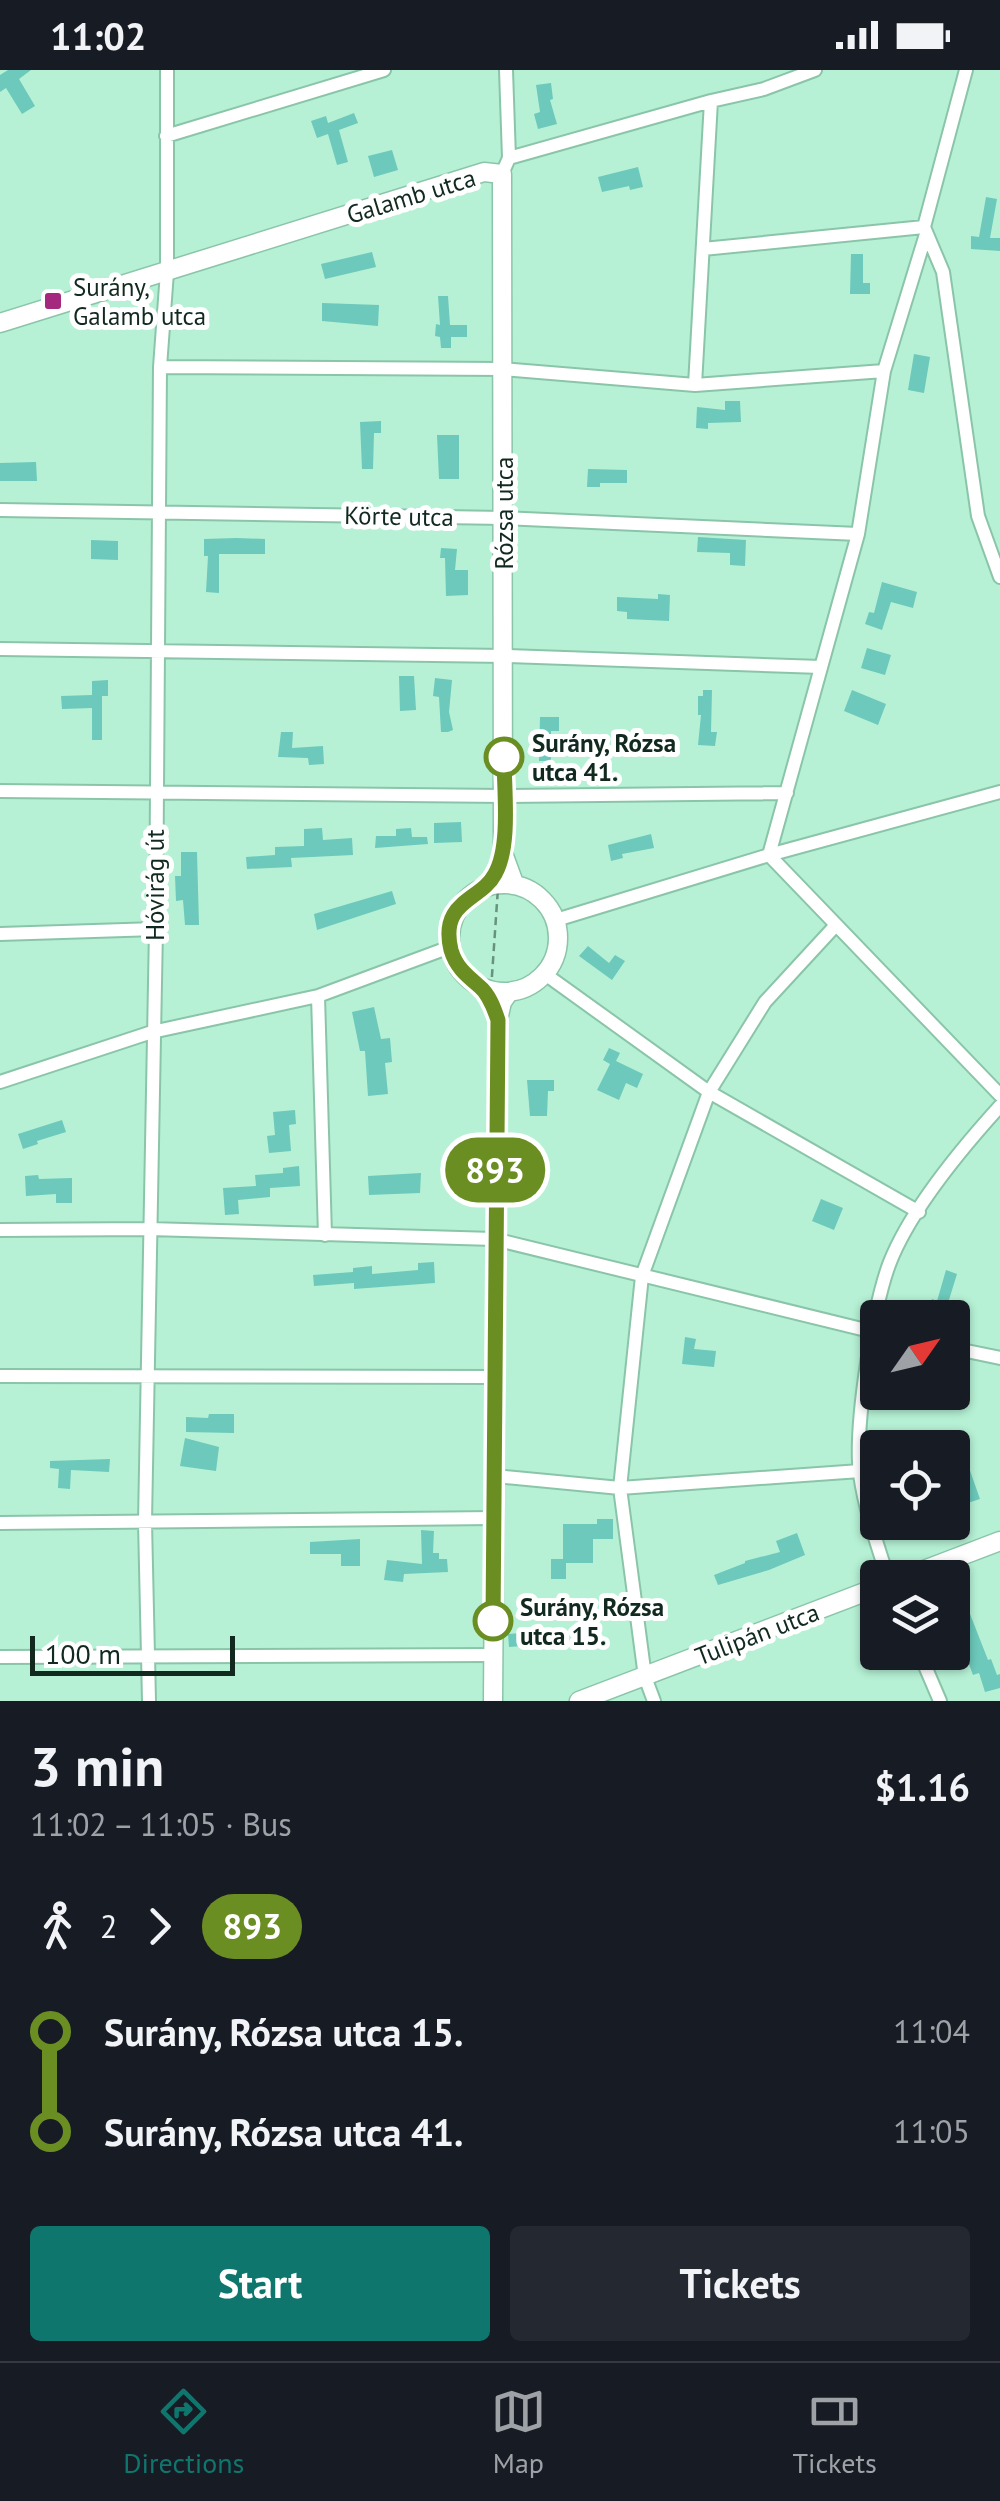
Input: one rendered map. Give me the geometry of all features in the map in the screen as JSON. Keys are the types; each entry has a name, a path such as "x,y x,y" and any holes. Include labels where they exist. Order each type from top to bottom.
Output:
{"street":[{"name":"Hóvirág út","path":"149,1701 145,1522 167,70"},
{"path":"166,136 384,70"},
{"name":"Rózsa utca","path":"500,884 504,796 506,70"},
{"name":"Galamb utca","path":"0,323 711,100 764,90 815,70"},
{"path":"769,855 858,534 884,372 966,70"},
{"path":"695,385 711,100"},
{"path":"703,250 925,230"},
{"path":"925,230 943,272 978,516 998,571"},
{"path":"160,367 503,369 695,385 884,372"},
{"name":"Körte utca","path":"0,510 504,518 858,534"},
{"path":"998,571 1000,550"},
{"path":"0,649 505,656 821,667"},
{"path":"0,791 504,796 786,792"},
{"path":"556,920 769,855 1000,792"},
{"path":"769,855 1000,1096"},
{"path":"493,993 528,987 545,974 556,955 556,920 533,890 500,884 468,896 456,911 450,932 450,947 465,975 502,1002 498,1020 494,1239 493,1701"},
{"path":"654,1701 645,1677 620,1488 642,1276 709,1092 764,1002 836,924"},
{"path":"0,934 156,929"},
{"path":"0,1082 152,1032 318,996 450,947"},
{"path":"545,974 709,1092 918,1212"},
{"path":"318,996 325,1234"},
{"path":"882,1300 890,1262 918,1212 960,1151 1000,1106"},
{"path":"0,1230 149,1229 494,1239 860,1328"},
{"path":"970,1352 1000,1358"},
{"path":"0,1376 495,1377"},
{"path":"495,1476 620,1488 860,1471"},
{"path":"0,1523 495,1518"},
{"path":"950,1560 1000,1541"},
{"name":"Tulipán utca","path":"579,1701 860,1594"},
{"path":"0,1658 492,1655"},
{"path":"927,1670 940,1701"}],"path":[{"path":"493,993 500,884"}],"building":[{"path":"8,70 31,70 19,79 35,106 22,114 6,88 0,92 0,75"},
{"path":"551,83 550,100 557,124 538,129 534,114 540,112 536,85"},
{"path":"354,113 358,123 339,130 348,162 337,165 328,134 317,138 311,121 326,116 328,123"},
{"path":"392,150 398,170 374,177 368,156"},
{"path":"638,167 643,187 602,192 598,177"},
{"path":"986,197 997,199 990,238 1000,238 1000,251 971,249 971,236 979,237"},
{"path":"372,252 376,267 325,279 321,264"},
{"path":"851,254 863,254 863,283 870,283 870,294 850,294"},
{"path":"438,296 448,296 450,325 467,325 467,337 451,337 451,348 441,348 440,337 435,336 436,324 440,325"},
{"path":"322,303 379,305 378,326 322,321"},
{"path":"914,354 930,357 924,393 908,390"},
{"path":"725,401 740,401 741,422 708,423 708,429 696,428 697,407 725,410"},
{"path":"381,421 381,433 374,433 373,469 362,469 360,422"},
{"path":"437,435 459,435 459,479 439,479"},
{"path":"36,462 37,481 0,481 0,463"},
{"path":"588,469 627,470 627,483 587,487"},
{"path":"698,537 746,540 745,566 730,565 730,553 697,552"},
{"path":"204,539 265,539 265,554 219,554 219,593 206,592 208,556 204,556"},
{"path":"91,540 118,541 118,560 91,559"},
{"path":"441,548 457,549 455,570 468,570 468,595 446,596"},
{"path":"882,582 917,592 913,608 891,602 882,630 865,624 869,612 874,613"},
{"path":"658,594 670,595 669,621 627,619 627,612 617,611 617,597 658,599"},
{"path":"867,648 891,655 885,675 861,668"},
{"path":"399,676 414,676 416,710 400,711"},
{"path":"435,678 452,680 449,712 453,730 448,732 441,732 439,697 433,696"},
{"path":"108,680 108,696 102,696 102,740 92,740 92,708 62,709 61,696 92,695 92,681"},
{"path":"703,690 712,690 711,732 717,732 715,746 698,745 698,696 703,696"},
{"path":"852,690 886,704 878,725 844,711"},
{"path":"540,717 559,717 559,731 551,731 551,761 539,761"},
{"path":"281,732 293,732 292,748 323,746 324,764 309,765 308,758 278,757"},
{"path":"461,822 462,842 434,843 434,823"},
{"path":"322,828 323,840 352,838 353,855 291,858 292,867 247,869 246,857 275,855 275,847 304,846 304,829"},
{"path":"411,828 412,837 427,837 428,844 375,848 376,836 396,836 396,829"},
{"path":"651,834 654,848 622,854 623,858 611,861 608,845"},
{"path":"181,852 197,852 199,925 185,925 183,900 176,901 175,876 181,876"},
{"path":"392,891 396,904 317,930 314,914"},
{"path":"588,946 609,963 615,955 625,961 612,980 579,956"},
{"path":"374,1007 381,1039 390,1038 392,1062 385,1063 388,1094 368,1096 365,1051 360,1051 352,1012"},
{"path":"609,1048 620,1053 616,1061 643,1074 637,1088 626,1083 619,1100 597,1090 610,1064 603,1060"},
{"path":"527,1080 554,1080 554,1091 548,1091 547,1116 530,1116"},
{"path":"295,1110 296,1124 289,1125 291,1151 269,1153 267,1136 275,1135 273,1112"},
{"path":"62,1120 66,1132 23,1149 18,1134"},
{"path":"299,1166 300,1186 270,1188 270,1197 238,1200 239,1214 225,1215 223,1188 256,1186 255,1175 283,1173 283,1168"},
{"path":"421,1173 420,1193 369,1195 368,1176"},
{"path":"38,1175 39,1179 72,1178 72,1203 56,1203 56,1194 26,1196 25,1176"},
{"path":"821,1199 843,1208 834,1230 812,1221"},
{"path":"434,1262 435,1283 354,1289 354,1283 314,1286 313,1275 353,1272 353,1268 372,1266 372,1274 418,1270 418,1263"},
{"path":"946,1270 957,1274 949,1300 937,1300"},
{"path":"685,1337 696,1339 694,1349 716,1351 714,1367 682,1364"},
{"path":"209,1414 234,1414 234,1433 186,1432 186,1417 208,1418"},
{"path":"185,1438 219,1447 216,1471 180,1466"},
{"path":"110,1459 109,1472 71,1470 70,1489 58,1488 59,1469 50,1468 50,1461"},
{"path":"970,1471 980,1499 970,1502"},
{"path":"597,1519 613,1519 613,1539 593,1539 593,1563 566,1563 566,1579 551,1579 551,1559 563,1559 563,1524 597,1524"},
{"path":"421,1530 434,1531 433,1553 439,1553 439,1559 447,1559 448,1572 404,1574 403,1582 384,1580 387,1560 422,1564"},
{"path":"797,1533 805,1555 718,1585 714,1575 745,1561 780,1552 776,1541"},
{"path":"360,1539 360,1566 341,1566 341,1554 310,1554 310,1542"},
{"path":"970,1614 988,1660 1000,1674 1000,1688 985,1692 979,1673 973,1675"},
{"path":"561,1630 562,1643 509,1647 508,1634"}],"bus line":[{"name":"893","path":"493,1621 498,1020 481,987 456,964 450,932 456,911 468,896 487,886 496,874 503,852 504,757"}],"place":[{"name":"Surány, Galamb utca","path":"53,301"},
{"name":"Surány, Rózsa utca 41.","path":"504,757"},
{"name":"Surány, Rózsa utca 15.","path":"493,1621"}]}
